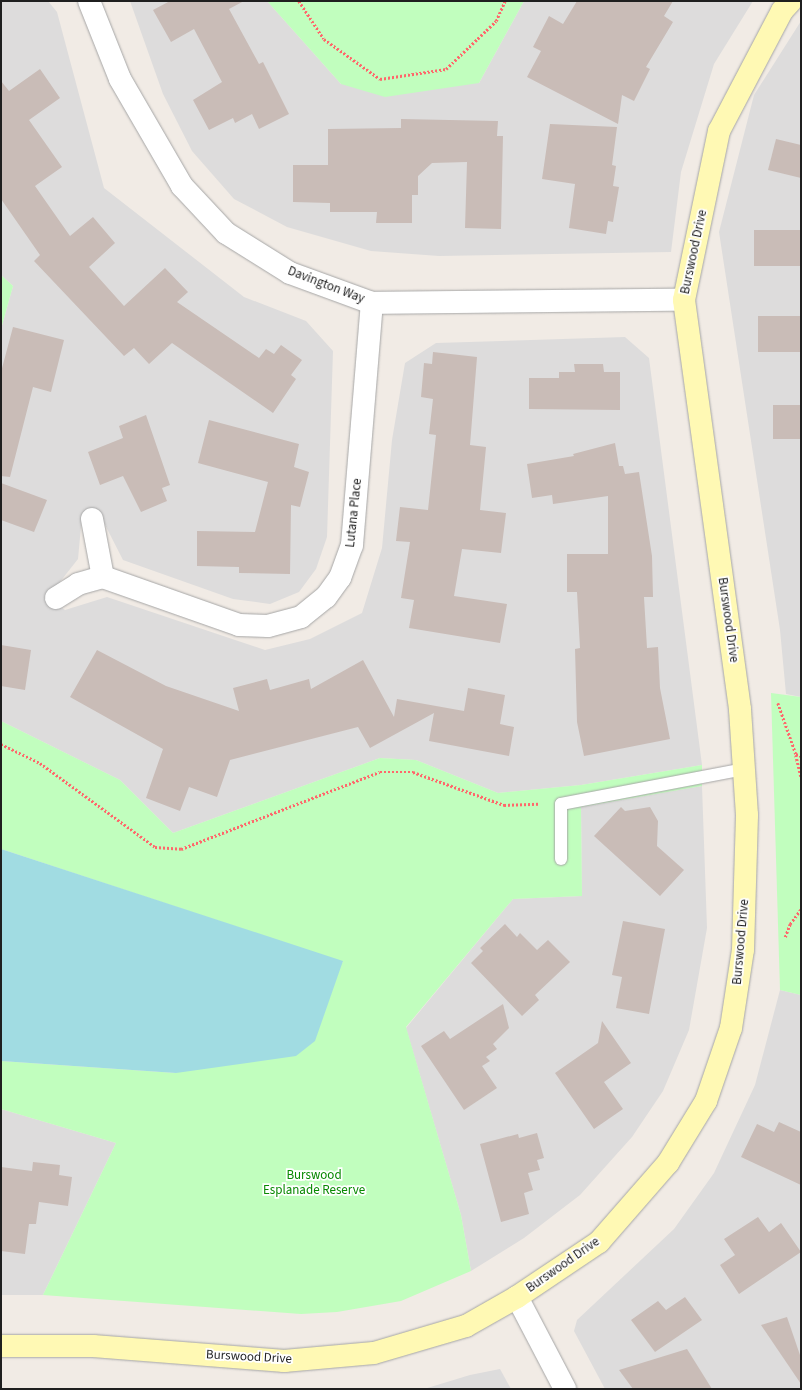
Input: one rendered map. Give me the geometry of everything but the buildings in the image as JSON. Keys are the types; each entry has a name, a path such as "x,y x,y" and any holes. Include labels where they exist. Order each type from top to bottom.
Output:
{"street":[{"name":"Davington Way","path":"89,1 120,79 154,142 182,186 226,233 290,273 372,303 684,300"},
{"name":"Burswood Drive","path":"1,1346 93,1346 284,1361 374,1353 466,1326 517,1297 599,1242 668,1163 706,1101 731,1028 743,950 747,815 740,709 684,300 719,132 782,11 791,1"},
{"name":"Lutana Place","path":"103,577 239,625 268,626 300,617 326,597 340,578 352,545 372,303"},
{"path":"56,598 78,584 103,577 92,519"},
{"path":"517,1297 565,1389"}],"lane":[{"path":"561,859 561,804 744,769"}],"path":[{"path":"298,1 324,40 380,80 446,69 496,21 505,1"},
{"path":"778,703 796,754 801,776"},
{"path":"1,744 40,763 155,847 181,849 380,772 413,772 504,805 561,804"},
{"path":"796,754 801,756"},
{"path":"785,937 801,905"}],"shaded area":[{"path":"1,1 48,1 57,12 104,188 244,297 306,321 333,351 327,537 316,569 299,592 270,604 233,599 123,560 98,511 82,516 78,559 48,597 65,610 107,597 265,650 310,639 362,613 382,548 392,440 405,363 436,343 625,337 649,358 702,765 581,785 498,793 416,760 380,758 173,833 120,780 1,721 1,329 13,286 1,275"},
{"path":"130,1 267,1 341,84 479,83 524,1 753,1 714,64 681,172 671,252 439,256 371,251 287,227 234,199 192,151 163,94"},
{"path":"801,21 801,697 786,694 780,630 719,232 754,95"},
{"path":"702,786 707,928 689,1030 663,1091 632,1137 580,1195 524,1238 471,1271 461,1215 406,1028 513,899 582,896 581,807"},
{"path":"780,990 801,995 801,1389 605,1389 574,1331 577,1320 674,1229 714,1173 755,1085"},
{"path":"1,1109 116,1143 43,1295 1,1295"},
{"path":"500,1369 511,1389 424,1389 470,1375"}],"green space":[{"path":"267,1 524,1 479,83 385,97 341,84"},
{"path":"1,275 13,286 1,329"},
{"path":"771,693 801,697 801,995 780,990"},
{"name":"Burswood Esplanade Reserve","path":"1,721 120,780 173,833 380,758 416,760 498,793 581,785 702,765 702,786 581,807 582,896 513,899 406,1027 461,1215 471,1271 401,1301 337,1312 301,1314 43,1295 116,1143 1,1109 1,1061 176,1073 343,962 1,849"}],"water":[{"path":"1,849 343,961 315,1041 296,1056 176,1073 1,1061"}]}
